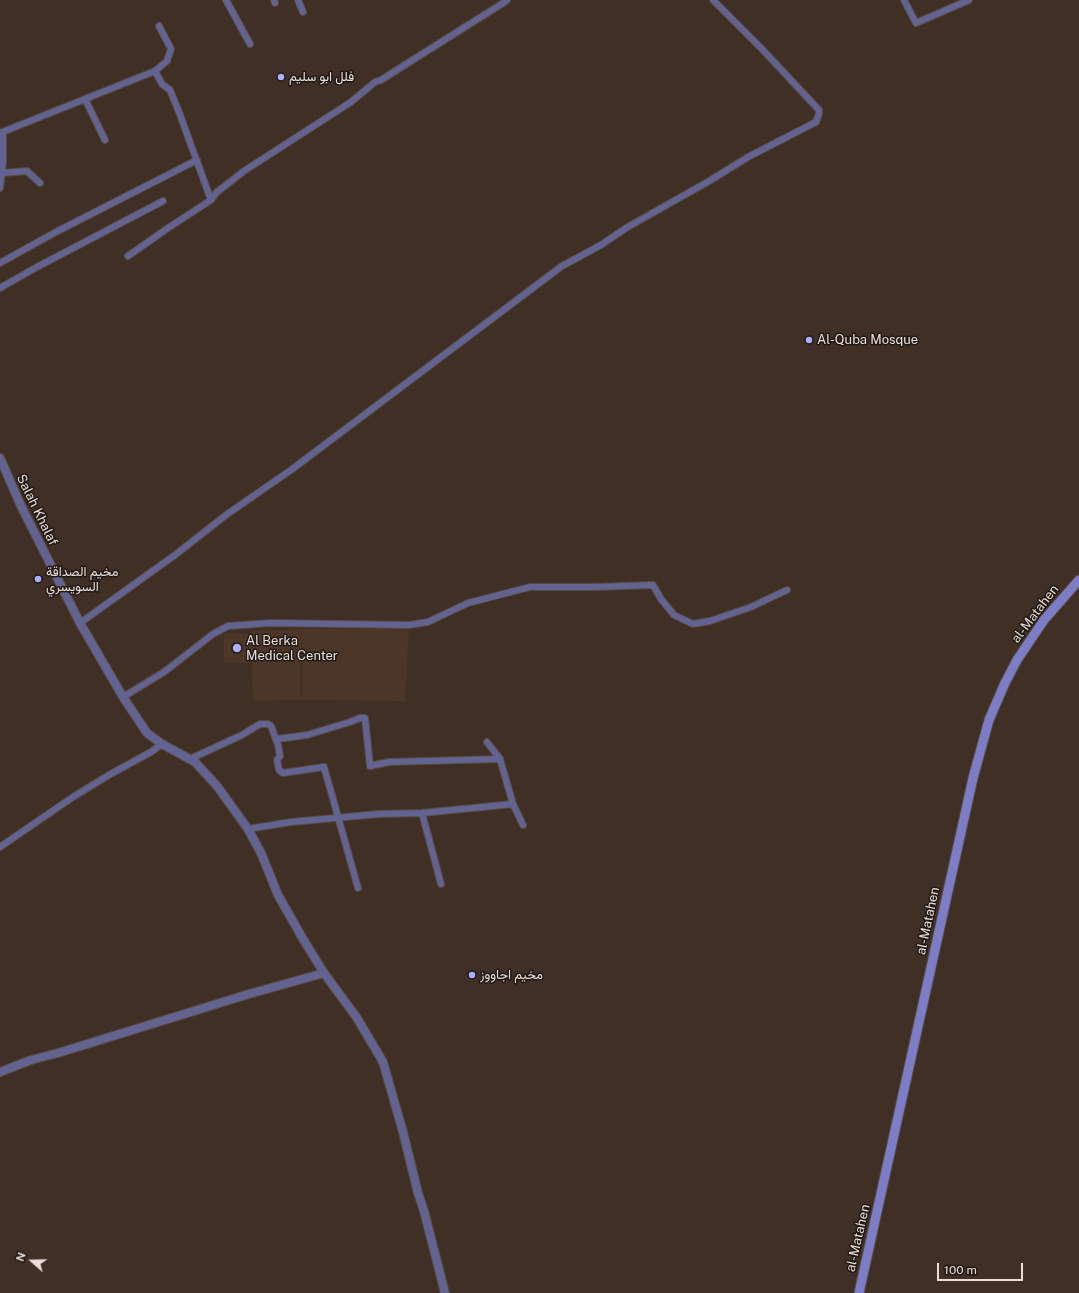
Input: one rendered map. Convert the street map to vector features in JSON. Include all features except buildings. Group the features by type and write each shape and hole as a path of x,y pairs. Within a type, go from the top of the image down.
{"main road":[{"name":"al-Matahen","path":"859,1293 973,778 989,720 1005,683 1018,660 1044,620 1079,580"}],"street":[{"path":"226,0 250,44"},
{"path":"298,0 303,12"},
{"path":"128,256 211,200 217,192 244,172 351,102 375,82 381,80 506,0"},
{"path":"80,623 175,555 226,515 297,465 562,266 601,245 626,228 677,200 748,157 816,122 819,110 762,49 713,0"},
{"path":"904,0 916,23 969,0"},
{"path":"0,188 2,173 2,132 155,71 167,62 171,49 159,26"},
{"path":"155,71 162,84 170,90 211,200"},
{"path":"86,99 105,140"},
{"path":"0,263 54,233 197,160"},
{"path":"2,173 27,171 40,183"},
{"path":"0,288 163,201"},
{"name":"Salah Khalaf","path":"0,458 21,506 80,623 123,697 147,733 162,744 195,762 217,786 248,829 261,853 278,895 324,973 358,1018 383,1062 401,1124 445,1293"},
{"path":"123,697 164,672 213,634 228,626 271,623 409,625 428,622 468,604 530,587 595,588 654,585 661,599 674,615 693,624 710,621 751,608 787,590"},
{"path":"277,739 307,735 360,718 365,718 370,766 389,762 500,759"},
{"path":"190,759 242,735 260,724 268,724 272,726 277,739 280,756 277,760 279,770 283,772 324,767 358,888"},
{"path":"487,742 500,759 513,804 523,825"},
{"path":"0,847 109,775 151,752 162,744"},
{"path":"248,829 291,822 513,804"},
{"path":"422,812 441,884"},
{"path":"0,1072 31,1060 249,994 324,973"}],"shaded area":[{"path":"409,628 405,701 302,700 302,629"},
{"path":"301,629 301,700 253,701 251,644 251,663 224,662 224,634 251,634 251,631"}],"place":[{"name":"فلل ابو سليم","path":"281,77"},
{"name":"Al-Quba Mosque","path":"809,340"},
{"name":"مخيم الصداقة السويسري","path":"38,579"},
{"name":"Al Berka Medical Center","path":"237,648"},
{"name":"مخيم اجاووز","path":"472,975"}]}
